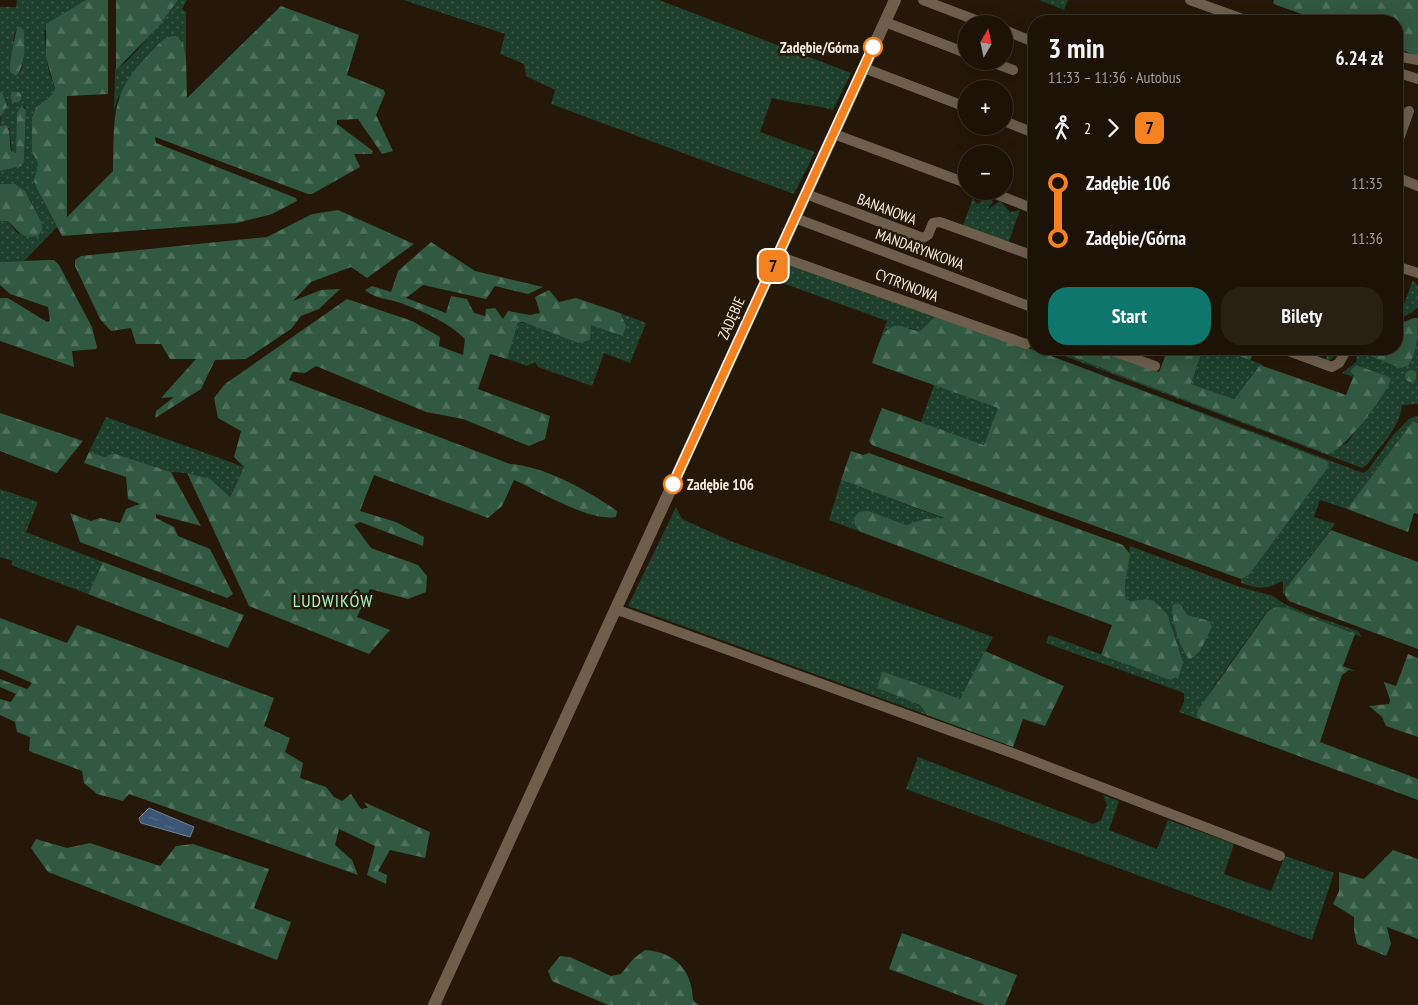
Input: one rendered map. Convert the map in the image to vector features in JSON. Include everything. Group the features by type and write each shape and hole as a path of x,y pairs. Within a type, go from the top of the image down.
{"street":[{"name":"ZADĘBIE","path":"434,1005 895,0"},
{"path":"923,0 962,15"},
{"path":"1190,0 1231,15"},
{"path":"885,22 958,50"},
{"path":"1013,34 1028,40"},
{"path":"1403,57 1418,60"},
{"path":"864,68 958,104"},
{"path":"1403,75 1418,80"},
{"path":"1403,128 1409,111"},
{"path":"1013,125 1028,131"},
{"path":"834,134 958,180"},
{"path":"1403,180 1418,186"},
{"name":"BANANOWA","path":"806,194 923,238 926,237 933,223 937,221 1028,254"},
{"path":"1012,200 1028,206"},
{"name":"MANDARYNKOWA","path":"795,218 1028,306"},
{"name":"CYTRYNOWA","path":"778,256 1026,344"},
{"path":"1403,269 1418,274"},
{"path":"1125,355 1155,366"},
{"path":"1299,355 1332,367 1339,363 1344,355"},
{"path":"615,609 1023,758 1280,856"}],"green space":[{"path":"17,0 86,0 44,31 48,68 55,89 52,95 36,107 32,117 32,152 38,163 34,181 57,227 24,261 0,262 0,221 8,221 18,234 41,221 27,194 16,186 0,184 0,171 22,166 24,160 26,110 24,106 16,153 12,153 9,128 0,126 3,94 0,92 0,7 16,7","holes":["20,26 24,58 21,71 14,47 14,35"]},
{"path":"86,0 108,0 108,94 67,96 67,217 113,171 115,120 121,94 137,67 159,44 172,36 176,36 183,43 186,57 187,98 281,6 359,35 347,75 384,90 385,94 376,115 393,151 382,154 358,119 337,120 337,124 373,151 372,154 354,154 360,167 312,194 308,194 155,137 156,143 296,198 297,201 272,214 237,223 62,236 34,181 38,163 32,152 32,117 36,107 52,95 55,89 46,57 46,24"},
{"path":"116,0 178,0 159,26 116,70"},
{"path":"178,0 187,0 182,9 186,12 186,57 183,44 118,97 114,111 115,69 121,66 138,50"},
{"path":"404,0 659,0 851,73 833,110 772,98 760,132 815,152 794,194 551,104 555,90 526,76 524,64 500,54 505,34"},
{"path":"1039,0 1068,0 1064,10"},
{"path":"1274,0 1418,0 1418,56 1403,51 1403,15 1305,15 1273,3"},
{"path":"20,26 24,31 24,54 22,66 16,76 10,72 10,68 17,28"},
{"path":"0,92 3,94 7,107 0,117"},
{"path":"14,92 18,92 21,97 20,101 14,102 11,99 11,95"},
{"path":"21,106 26,110 24,160 22,166 0,171 0,126 6,125 8,128 11,150 12,153 16,153 17,113"},
{"path":"1403,107 1407,108 1403,118"},
{"path":"0,184 15,184 25,191 41,221 42,230 38,236 24,235 8,221 0,221"},
{"path":"972,200 977,204 984,200 992,200 993,202 987,210 1000,201 1010,212 1020,210 1008,244 962,228"},
{"path":"338,210 414,244 367,278 351,267 311,282 293,301 321,290 340,289 319,309 301,316 291,329 246,359 215,360 201,389 155,418 156,411 174,397 161,398 196,359 170,359 161,344 136,344 131,328 111,331 100,319 75,266 75,260 81,256 267,237 312,214"},
{"path":"431,242 475,271 543,287 528,294 495,286 486,299 423,285 406,298 446,313 451,296 467,299 474,313 485,316 486,309 495,308 503,319 508,311 530,315 540,313 535,297 549,290 559,302 576,298 620,313 626,325 623,336 591,325 590,340 579,343 523,322 518,323 507,359 490,354 478,389 550,416 545,439 529,446 463,419 426,412 316,366 305,373 293,372 289,380 510,464 537,469 551,474 580,488 617,511 616,517 592,515 514,480 502,506 488,518 374,475 360,511 396,522 424,537 423,546 360,522 354,525 371,548 418,565 427,576 426,592 408,599 370,589 357,617 390,630 369,654 249,606 187,473 210,479 230,497 244,467 234,457 241,431 218,418 214,398 225,384 347,299 412,321 440,337 439,346 463,355 465,339 451,327 418,310 378,297 365,290 372,286 391,292 398,271"},
{"path":"54,260 59,265 92,327 97,347 96,349 72,351 74,367 0,341 0,298 8,298 47,322 50,321 48,307 10,294 0,285 0,262"},
{"path":"786,261 936,316 920,331 900,326 884,334 879,343 887,321 777,281"},
{"path":"1413,280 1418,286 1418,307 1403,316 1403,307"},
{"path":"620,313 646,323 630,363 604,353 592,386 538,367 535,362 527,366 507,359 518,323 626,325"},
{"path":"936,316 1028,348 1028,355 1048,355 1324,460 1328,462 1327,469 1249,575 1241,579 872,445 869,441 882,408 984,445 998,408 872,363 881,339 889,329 894,326 900,326 920,331"},
{"path":"1418,318 1416,343 1408,366 1400,368 1368,355 1403,355 1403,322"},
{"path":"1418,331 1418,375 1416,372 1408,381 1417,379 1418,376 1418,404 1402,405 1398,421 1389,436 1367,465 1362,468 1062,355 1068,355 1328,453 1348,442 1391,380 1354,375 1353,377 1342,373 1356,362 1357,355 1371,355 1408,366 1412,358"},
{"path":"1048,355 1363,473 1368,470 1394,434 1409,419 1418,417 1418,422 1413,421 1347,509 1320,500 1314,517 1335,524 1286,588 1285,595 1289,601 1283,593 1283,581 1263,588 1241,583 1241,579 1249,575 1327,469"},
{"path":"1068,355 1112,355 1159,372 1166,355 1201,355 1191,384 1234,399 1260,365 1346,395 1354,375 1350,371 1356,365 1389,377 1391,380 1387,388 1364,422 1344,443 1328,454"},
{"path":"1201,355 1252,355 1251,360 1263,365 1257,368 1234,399 1191,384"},
{"path":"1236,355 1252,355 1250,360"},
{"path":"1327,355 1335,355 1329,361 1325,362"},
{"path":"1411,370 1417,376 1411,382 1405,376"},
{"path":"934,385 999,408 984,445 921,422"},
{"path":"0,413 83,441 57,473 0,451"},
{"path":"106,417 244,467 229,498 187,473 171,472 113,453 105,457 89,452"},
{"path":"1413,421 1418,423 1418,514 1414,513 1408,532 1347,509"},
{"path":"851,451 863,455 869,453 1123,545 1130,554 1125,584 1126,599 1131,601 1146,599 1154,601 1167,614 1183,662 1179,676 1170,680 1101,655 1112,625 861,532 855,525 854,518 859,512 869,511 906,525 925,519 944,518 841,480"},
{"path":"89,452 105,457 113,453 171,472 201,526 156,514 156,518 174,527 178,536 210,549 233,594 227,598 80,542 70,513 91,521 100,518 120,523 126,509 140,504 128,499 126,477 84,463"},
{"path":"841,480 945,519 920,521 906,525 869,511 856,525 861,532 829,520"},
{"path":"0,489 38,502 26,532 103,562 88,594 11,565 13,561 0,557"},
{"path":"676,507 682,519 733,542 993,637 960,699 882,671 877,688 920,705 927,715 628,606"},
{"path":"1331,530 1418,562 1418,649 1289,601 1285,595 1286,588"},
{"path":"1130,546 1240,587 1273,596 1305,613 1358,631 1362,637 1287,608 1268,610 1214,686 1197,716 1201,720 1179,712 1184,702 1184,693 1046,643 1049,635 1170,680 1182,662 1173,637 1146,599 1131,601 1126,599 1125,584"},
{"path":"103,562 244,615 228,648 88,594"},
{"path":"1177,603 1181,605 1187,615 1209,621 1212,626 1197,654 1190,659 1183,649 1174,625 1172,610 1173,605"},
{"path":"1276,607 1287,608 1355,634 1343,666 1355,671 1349,670 1342,675 1320,742 1418,779 1418,800 1201,720 1197,716 1198,710 1268,611"},
{"path":"0,618 67,643 77,625 274,698 264,726 290,738 285,752 303,763 300,778 326,787 334,797 342,801 351,794 361,809 368,808 364,802 430,832 425,858 390,850 378,871 387,875 386,884 367,875 375,846 339,829 335,845 352,860 358,875 129,794 123,801 97,794 84,783 82,771 29,751 30,737 17,732 15,722 0,715 0,699 11,702 16,694 0,687 0,679 27,689 32,683 0,669"},
{"path":"985,651 1064,686 1045,726 1023,719 1013,747 927,715 920,705 877,688 882,671 960,699"},
{"path":"1408,654 1418,658 1418,737 1386,726 1382,717 1369,706 1389,704 1390,700 1384,682 1396,686"},
{"path":"918,757 1093,824 1101,820 1107,805 1103,795 1119,801 1109,830 1157,849 1168,820 1234,844 1224,874 1271,891 1285,856 1334,873 1312,940 906,789"},
{"path":"36,839 67,848 90,843 160,866 176,846 193,844 269,869 254,908 291,922 277,960 48,872 31,848"},
{"path":"1393,850 1418,859 1418,939 1387,927 1391,944 1386,956 1357,944 1354,917 1333,904 1339,891 1339,872 1364,879"},
{"path":"902,933 1017,975 1005,1005 985,1005 889,969"},
{"path":"645,950 665,954 680,964 689,980 693,1000 699,1005 608,1005 552,981 548,971 560,956 570,957 611,976 621,974 633,959"}],"water":[{"path":"149,808 194,827 190,837 141,823 139,818"}],"bus line":[{"name":"7","path":"673,484 873,47"}],"place":[{"name":"Zadębie/Górna","path":"873,47"},
{"name":"Zadębie 106","path":"673,484"}],"district":[{"name":"LUDWIKÓW","path":"333,600"}]}
